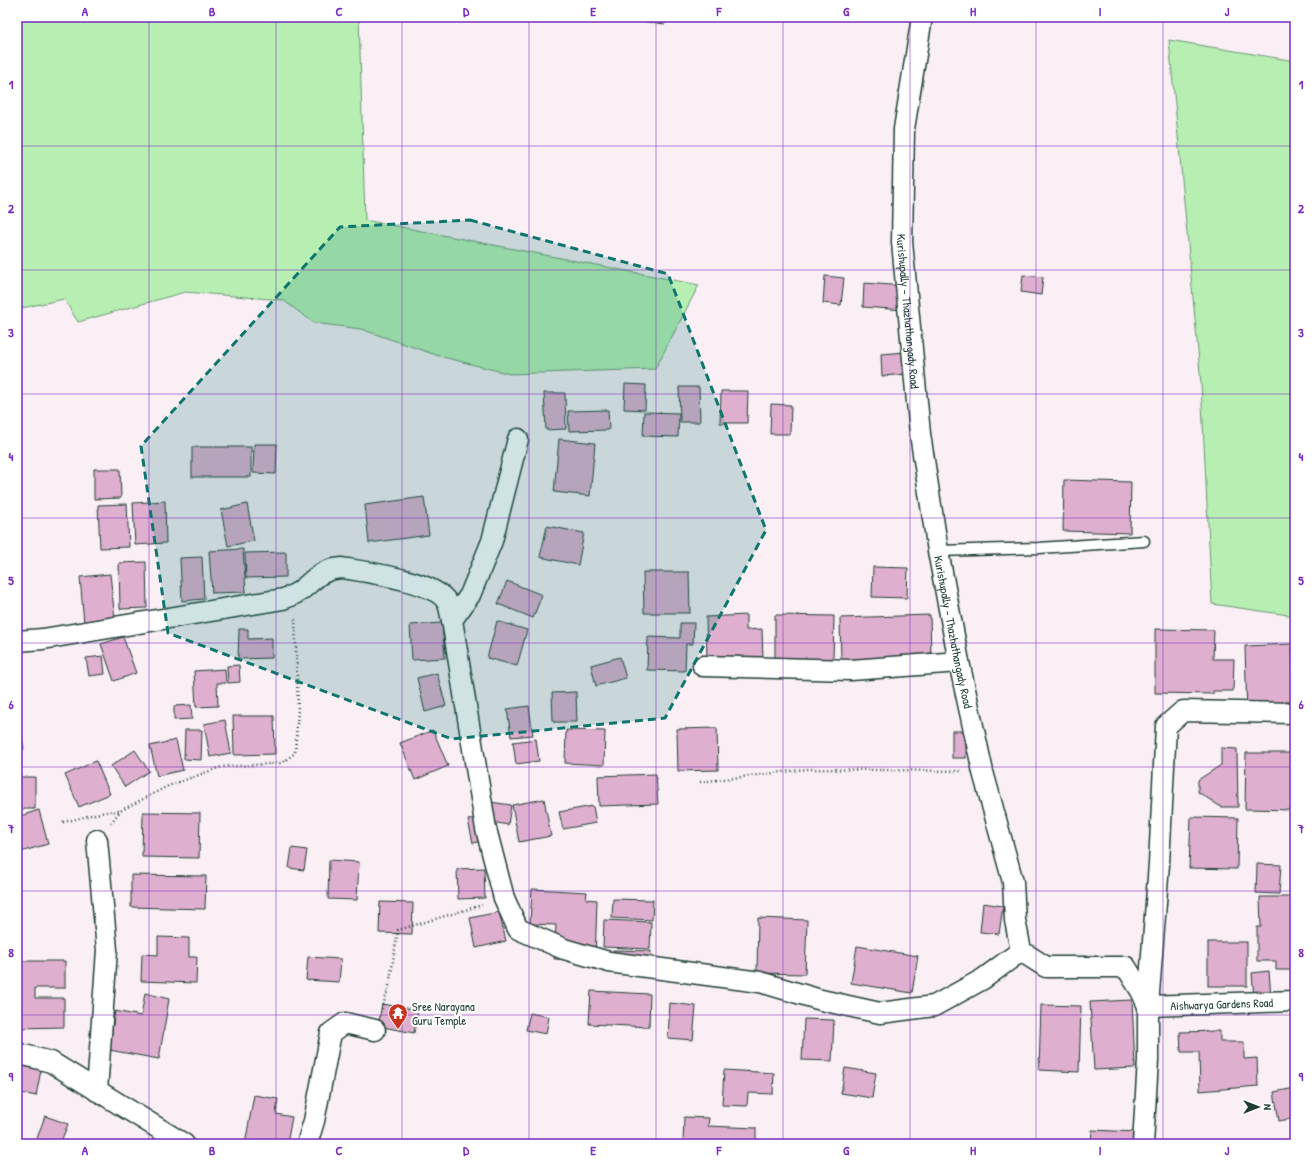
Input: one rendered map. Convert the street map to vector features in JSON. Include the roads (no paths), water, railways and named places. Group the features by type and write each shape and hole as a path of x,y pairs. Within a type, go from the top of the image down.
{"street":[{"name":"Kurishupally - Thazhathangady Road","path":"922,17 904,129 902,242 920,434 938,550 959,662 983,772 1013,882 1015,920 1021,951"},
{"path":"452,620 470,595 492,541 518,439"},
{"path":"17,641 51,638 294,596 318,574 330,568 342,568 416,583 437,592 447,602 452,620 486,829 504,898 518,929 564,949 609,962 760,982 821,1000 880,1013 934,1006 983,978 1021,951 1046,967 1126,967 1141,991 1148,1006"},
{"path":"703,666 852,670 959,662"},
{"path":"1143,1144 1148,1060 1148,1006 1159,864 1166,726 1182,711 1295,713"},
{"path":"97,840 107,950 97,1091"},
{"name":"Aishwarya Gardens Road","path":"1148,1006 1295,1001"},
{"path":"307,1144 314,1121 331,1033 345,1024 375,1030"},
{"path":"17,1053 51,1062 184,1144"}],"lane":[{"path":"938,550 1039,548 1144,541"}],"place":[{"name":"Sree Narayana Guru Temple","path":"398,1030"}]}
